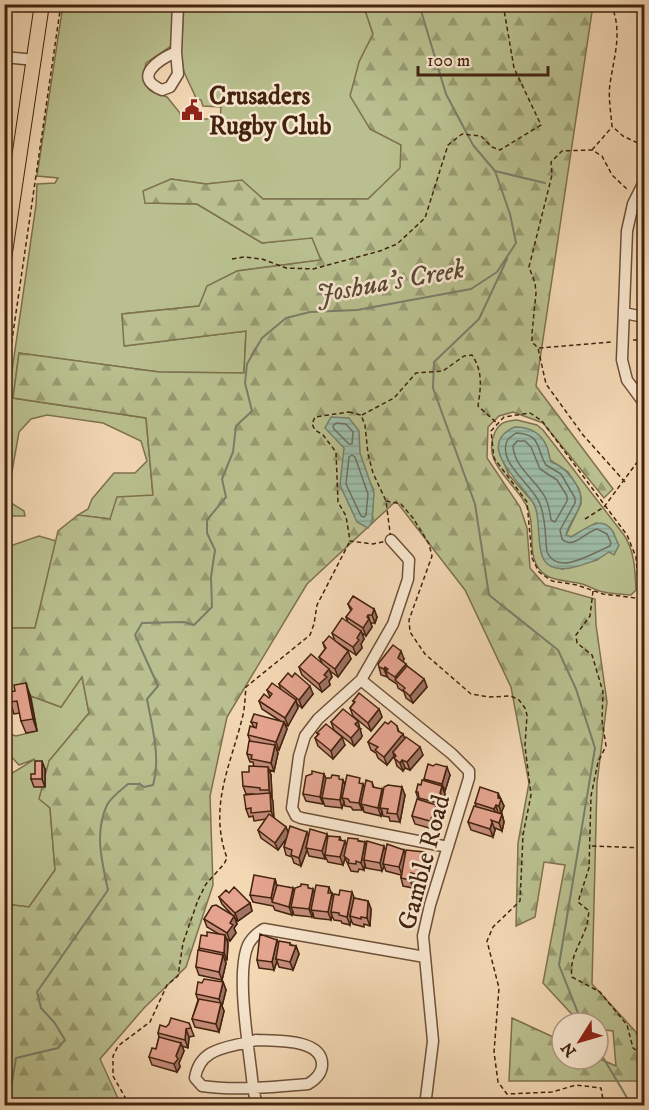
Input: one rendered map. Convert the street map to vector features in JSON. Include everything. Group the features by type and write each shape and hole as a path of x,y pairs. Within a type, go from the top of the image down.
{"main road":[{"path":"4,259 42,4"}],"street":[{"path":"176,52 178,4"},
{"path":"4,57 35,60"},
{"path":"645,182 633,204 627,231 623,367 627,380 645,403"},
{"path":"624,313 645,317"},
{"path":"391,540 409,560 408,579 393,624 362,680 318,719 305,736 298,756 292,808 296,816 301,818 448,846"},
{"name":"Gamble Road","path":"362,680 452,754 468,771 469,778 423,936 433,1041 425,1106"},
{"path":"257,1106 242,980 248,945 255,934 264,929 425,957"},
{"path":"256,1040 313,1047 319,1054 322,1063 321,1071 316,1079 308,1084 227,1090 202,1086 195,1078 197,1066 210,1052 248,1042 256,1040"}],"path":[{"path":"4,395 61,4"},
{"path":"232,259 244,257 262,259 286,268 313,269 380,251 397,244 425,218 448,145 462,134 481,136 492,147 500,150 541,125 514,68 503,4"},
{"path":"592,150 612,126 610,85 615,63 617,34 616,14 611,4"},
{"path":"612,126 623,136 645,146"},
{"path":"625,482 584,435 546,384 538,348 532,342 537,293 529,267 552,175 551,162 562,151 592,150 602,156 612,175 628,190"},
{"path":"632,340 645,340"},
{"path":"538,348 612,342"},
{"path":"130,1106 113,1076 113,1056 118,1046 150,1022 167,985 178,976 183,943 198,900 206,884 227,858 222,845 223,783 243,714 246,687 310,635 317,605 350,541 346,516 338,502 336,452 323,435 315,430 312,424 315,417 349,412 361,415 394,398 416,373 443,370 464,356 472,355 479,365 481,381 478,406 498,424"},
{"path":"639,598 636,557 627,535 542,421 530,413 504,417 492,431 494,458 527,502 532,558 539,572 552,581 577,585 603,594 645,599"},
{"path":"350,541 373,544 391,540 386,501 373,473 368,454 365,425 361,415"},
{"path":"585,519 604,507 645,453"},
{"path":"386,501 401,504 413,518 429,544 432,556 409,620 410,632"},
{"path":"593,591 590,616 576,635 577,643 592,655 603,692 602,720 606,746 598,762 591,796 589,868 578,902 589,911 586,928 576,949 571,971 572,977 600,992 627,1025 633,1048 645,1056"},
{"path":"403,628 410,632 425,654 471,694 489,697 511,696 519,700 527,715 525,746 531,795 523,836 520,901 493,927 487,941 499,988 494,1052 498,1082 507,1094 552,1092 576,1084 602,1088 604,1106"},
{"path":"591,846 644,848"}],"green space":[{"path":"354,4 366,13 373,34 359,62 370,129 401,144 401,168 368,199 263,199 240,181 206,184 171,179 146,203 197,204 262,243 312,237 321,260 237,271 200,306 122,314 125,346 246,331 244,373 159,372 19,353 13,398 146,418 153,496 110,519 78,515 88,509 92,499 114,473 135,473 147,461 141,441 103,423 47,415 31,419 19,432 8,494 11,503 24,511 25,516 5,516 5,419 36,205 37,184 55,183 58,178 37,176 63,5 148,5 148,10 174,11 171,46 146,63 143,78 151,91 167,97 180,113 181,119 220,119 221,107 203,106 201,100 196,98 184,72 181,54 184,5"},
{"path":"354,5 593,5 536,386 613,489 604,498 543,423 513,412 499,416 488,427 487,458 520,507 527,528 530,568 545,585 595,599 596,625 607,702 597,783 592,984 636,1032 644,1061 644,1081 509,1081 512,1018 550,1035 550,1071 610,1071 610,1063 616,1066 613,1031 610,1031 610,1011 569,1011 543,983 565,865 544,862 535,917 516,926 518,843 529,783 511,687 465,590 396,501 307,584 227,717 210,796 213,885 186,967 144,1008 100,1059 121,1105 5,1106 5,904 29,907 55,870 50,808 39,799 49,761 89,713 82,677 61,707 31,696 5,696 5,628 35,628 58,531 78,515 110,519 117,497 153,495 146,418 13,398 19,353 159,372 244,373 246,331 124,346 122,314 199,306 207,286 237,271 321,260 312,238 262,243 197,204 145,203 143,191 171,179 206,184 242,180 263,199 368,199 400,168 401,145 370,129 350,96 359,62 373,34 366,13"},
{"path":"517,420 537,425 543,430 624,535 635,568 636,590 631,595 610,593 582,584 554,579 544,574 536,564 532,550 531,519 525,502 503,474 492,455 492,444 499,426","holes":["547,448 549,459 568,472 579,489 581,497 581,504 566,535 571,537 596,523 610,529 614,536 617,544 597,560 562,569 533,502 509,475 499,451"]},
{"path":"39,536 56,541 35,628 5,628 4,548"},
{"path":"82,676 89,713 49,761 55,870 29,907 5,904 4,775 6,777 35,759 19,765 5,750 5,732 16,736 37,731 31,696 61,707"}],"water":[{"path":"331,417 349,418 359,431 360,453 374,493 372,522 368,528 357,522 340,485 344,448 325,428"},
{"path":"515,427 530,429 538,434 547,447 551,462 568,473 577,485 580,492 580,505 566,535 571,537 598,523 609,526 619,545 614,555 609,552 591,562 570,568 548,565 540,549 535,506 500,455 498,444 503,435"}],"building":[{"path":"353,596 374,609 372,615 368,615 369,619 363,628 346,617 352,609 348,604"},
{"path":"342,618 361,631 357,638 359,640 353,647 332,633"},
{"path":"329,636 348,651 335,669 319,657 326,648 323,643"},
{"path":"393,645 401,651 398,658 406,664 395,677 386,671 388,669 379,667 378,664"},
{"path":"311,654 329,669 324,675 327,677 319,684 299,667"},
{"path":"407,666 424,679 410,696 403,690 405,688 395,680"},
{"path":"288,673 292,677 295,673 310,686 299,700 279,684"},
{"path":"26,683 33,719 21,721 17,701 10,702 8,692 15,691 14,685"},
{"path":"272,683 296,700 285,718 259,701 264,694 269,698 272,694 267,690"},
{"path":"359,693 379,709 368,723 350,708"},
{"path":"343,709 358,721 355,724 359,728 351,738 331,722"},
{"path":"254,714 284,722 276,742 248,735 250,726 256,728 257,723 251,722"},
{"path":"391,721 403,734 384,757 375,750 378,747 368,742 385,722 388,724"},
{"path":"326,724 342,737 331,751 315,738"},
{"path":"406,737 420,747 407,762 402,760 400,763 394,758 396,756 393,752"},
{"path":"249,741 275,745 271,763 251,759 252,755 247,754"},
{"path":"35,761 42,761 42,779 31,779 31,774 35,774"},
{"path":"428,764 447,767 442,784 424,779"},
{"path":"249,766 268,767 269,790 243,786 242,772 249,772"},
{"path":"312,771 324,774 320,797 303,794 306,776 312,774"},
{"path":"332,775 339,776 339,779 343,780 340,800 322,798 326,778 331,778"},
{"path":"347,775 360,778 359,783 363,784 359,803 342,798"},
{"path":"366,780 372,782 373,787 382,789 378,808 361,804"},
{"path":"422,780 442,786 438,803 419,798 416,792"},
{"path":"388,785 402,787 397,814 387,813 388,809 380,808 384,787"},
{"path":"480,787 498,793 498,798 501,799 499,806 496,805 494,809 475,803"},
{"path":"270,793 271,811 251,813 251,808 246,809 244,795"},
{"path":"417,799 436,805 434,816 430,821 412,816"},
{"path":"474,806 502,814 499,823 491,820 490,829 468,822"},
{"path":"269,814 286,827 275,843 258,830"},
{"path":"290,826 307,832 299,858 291,855 292,850 284,847"},
{"path":"310,829 327,834 322,851 306,848"},
{"path":"328,836 340,837 339,840 345,841 340,857 325,855"},
{"path":"348,838 365,842 361,863 356,861 356,864 348,863 349,860 344,856"},
{"path":"367,841 384,846 380,863 364,860"},
{"path":"387,844 404,850 399,867 383,864"},
{"path":"406,850 424,852 419,875 411,873 410,880 401,878"},
{"path":"254,875 275,879 271,898 250,895"},
{"path":"301,884 313,889 309,909 291,907 295,888"},
{"path":"277,885 293,888 289,907 272,902"},
{"path":"316,885 329,887 328,893 332,893 328,912 311,910"},
{"path":"234,887 250,903 235,913 219,897 226,890 229,893"},
{"path":"340,890 352,892 347,917 331,912 334,894 339,895"},
{"path":"354,898 368,901 367,918 350,916"},
{"path":"216,905 234,916 230,923 233,925 227,933 204,919 212,906"},
{"path":"207,932 225,935 224,953 199,948 201,935 207,936"},
{"path":"260,934 277,940 272,962 257,960"},
{"path":"279,941 296,946 290,962 276,959"},
{"path":"198,950 223,955 219,972 196,967"},
{"path":"204,979 223,982 219,999 196,994 198,982 202,983"},
{"path":"199,999 221,1003 216,1024 192,1019"},
{"path":"171,1018 189,1023 191,1028 186,1029 185,1040 158,1033 160,1025 166,1027"},
{"path":"159,1037 181,1043 176,1056 178,1059 174,1064 149,1057 152,1048 156,1049"}],"waterway":[{"name":"Joshua's Creek","path":"8,1106 16,1058 58,1048 65,1040 54,1022 41,1008 37,992 108,890 100,837 107,805 128,784 140,784 144,787 153,785 156,753 147,699 158,686 135,635 142,623 184,622 194,625 212,607 211,577 215,550 207,533 207,520 226,497 222,479 233,452 236,426 252,411 245,383 247,364 262,338 286,318 310,312 357,310 471,289 497,272 516,243 510,214 495,171 473,145 446,94 419,4"},
{"path":"495,171 545,183"},
{"path":"507,259 479,319 434,362 433,388 475,504 489,595 558,650 576,689 595,748 559,965 577,1011"},
{"path":"610,1069 632,1106"}],"place":[{"name":"Crusaders Rugby Club","path":"192,110"}]}
